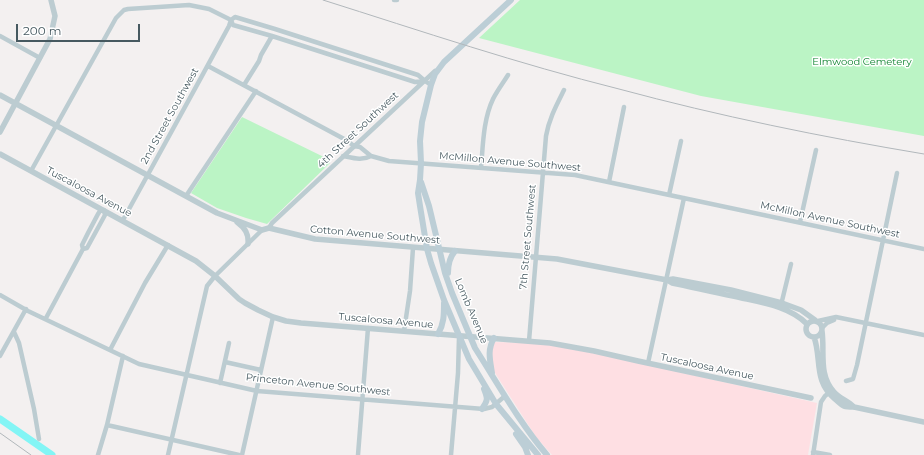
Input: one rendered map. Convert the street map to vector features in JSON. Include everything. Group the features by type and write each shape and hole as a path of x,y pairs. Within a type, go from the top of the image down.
{"main road":[{"name":"Lomb Avenue","path":"512,0 444,62 428,83 420,141 421,163 418,193 427,249 431,263 444,300 469,359 496,404 538,455"},
{"name":"Lomb Avenue","path":"420,180 429,206 448,281 475,348 515,413 548,455"},
{"path":"448,281 448,266 451,256 455,251"},
{"path":"438,334 444,321 444,300"},
{"path":"493,376 489,351 494,338"},
{"path":"480,377 487,400 482,409"},
{"path":"507,417 525,447 528,455"}],"street":[{"path":"0,132 50,39 55,16 51,0"},
{"path":"32,171 116,18 124,10 128,9 189,5 209,9 231,20 233,25 295,43 415,82 428,83"},
{"path":"231,20 235,17 297,36 418,75 428,83"},
{"name":"2nd Street Southwest","path":"123,220 208,66 231,20"},
{"path":"0,36 40,58"},
{"path":"244,85 272,36"},
{"path":"295,43 297,36"},
{"path":"359,64 361,57"},
{"name":"McMillon Avenue Southwest","path":"208,66 346,140 371,156 389,160 421,163 575,175 924,249"},
{"path":"481,168 483,144 489,110 492,100 508,75"},
{"name":"4th Street Southwest","path":"269,228 272,223 343,156 428,83"},
{"name":"7th Street Southwest","path":"529,341 545,142 548,124 564,90"},
{"path":"186,196 256,91"},
{"path":"0,96 217,213 262,230"},
{"path":"609,182 624,107"},
{"path":"669,195 681,141"},
{"path":"800,222 816,150"},
{"name":"Tuscaloosa Avenue","path":"0,154 196,260 216,276 241,300 273,317 301,323 550,343 594,351 811,398"},
{"path":"343,156 358,159 368,158 371,156"},
{"path":"846,381 853,379 897,173"},
{"path":"648,363 684,198"},
{"path":"46,318 83,249 87,248 105,215 104,210"},
{"path":"232,218 242,226 248,234 248,244"},
{"path":"168,455 207,286 262,230 269,228"},
{"name":"Cotton Avenue Southwest","path":"269,228 315,240 556,259 667,280 673,279 731,290 801,310 817,321"},
{"path":"110,350 145,283 168,245"},
{"path":"404,331 410,291 413,248"},
{"path":"781,305 791,264"},
{"name":"Princeton Avenue Southwest","path":"0,295 139,364 257,391 482,409 492,407 505,396"},
{"name":"Cotton Avenue Southwest","path":"781,305 807,324"},
{"path":"0,356 26,309"},
{"path":"242,455 273,317"},
{"path":"924,335 836,317 810,321 806,328 807,333 814,337 816,342 819,373 826,390 831,392 845,407 854,407 924,422"},
{"path":"814,337 819,335 822,329 829,322 839,318"},
{"path":"817,321 822,325 823,366 831,392"},
{"path":"358,455 368,328"},
{"path":"14,332 19,342 39,439"},
{"path":"451,455 459,336"},
{"path":"220,382 229,343"},
{"path":"98,455 107,425 123,356"},
{"path":"225,362 261,370"},
{"path":"830,455 813,454 821,402 825,396 831,392"},
{"path":"107,425 239,455"}],"shaded area":[{"path":"490,342 550,343 817,403 808,455 552,455 536,437 488,362"}],"green space":[{"name":"Elmwood Cemetery","path":"520,0 924,0 924,136 701,96 479,38"},
{"path":"242,117 328,159 330,163 267,224 217,208 191,193"}],"waterway":[{"path":"0,419 52,455"}],"railway":[{"path":"323,0 507,58 657,99 771,125 924,154"},
{"path":"0,433 31,455"}]}
